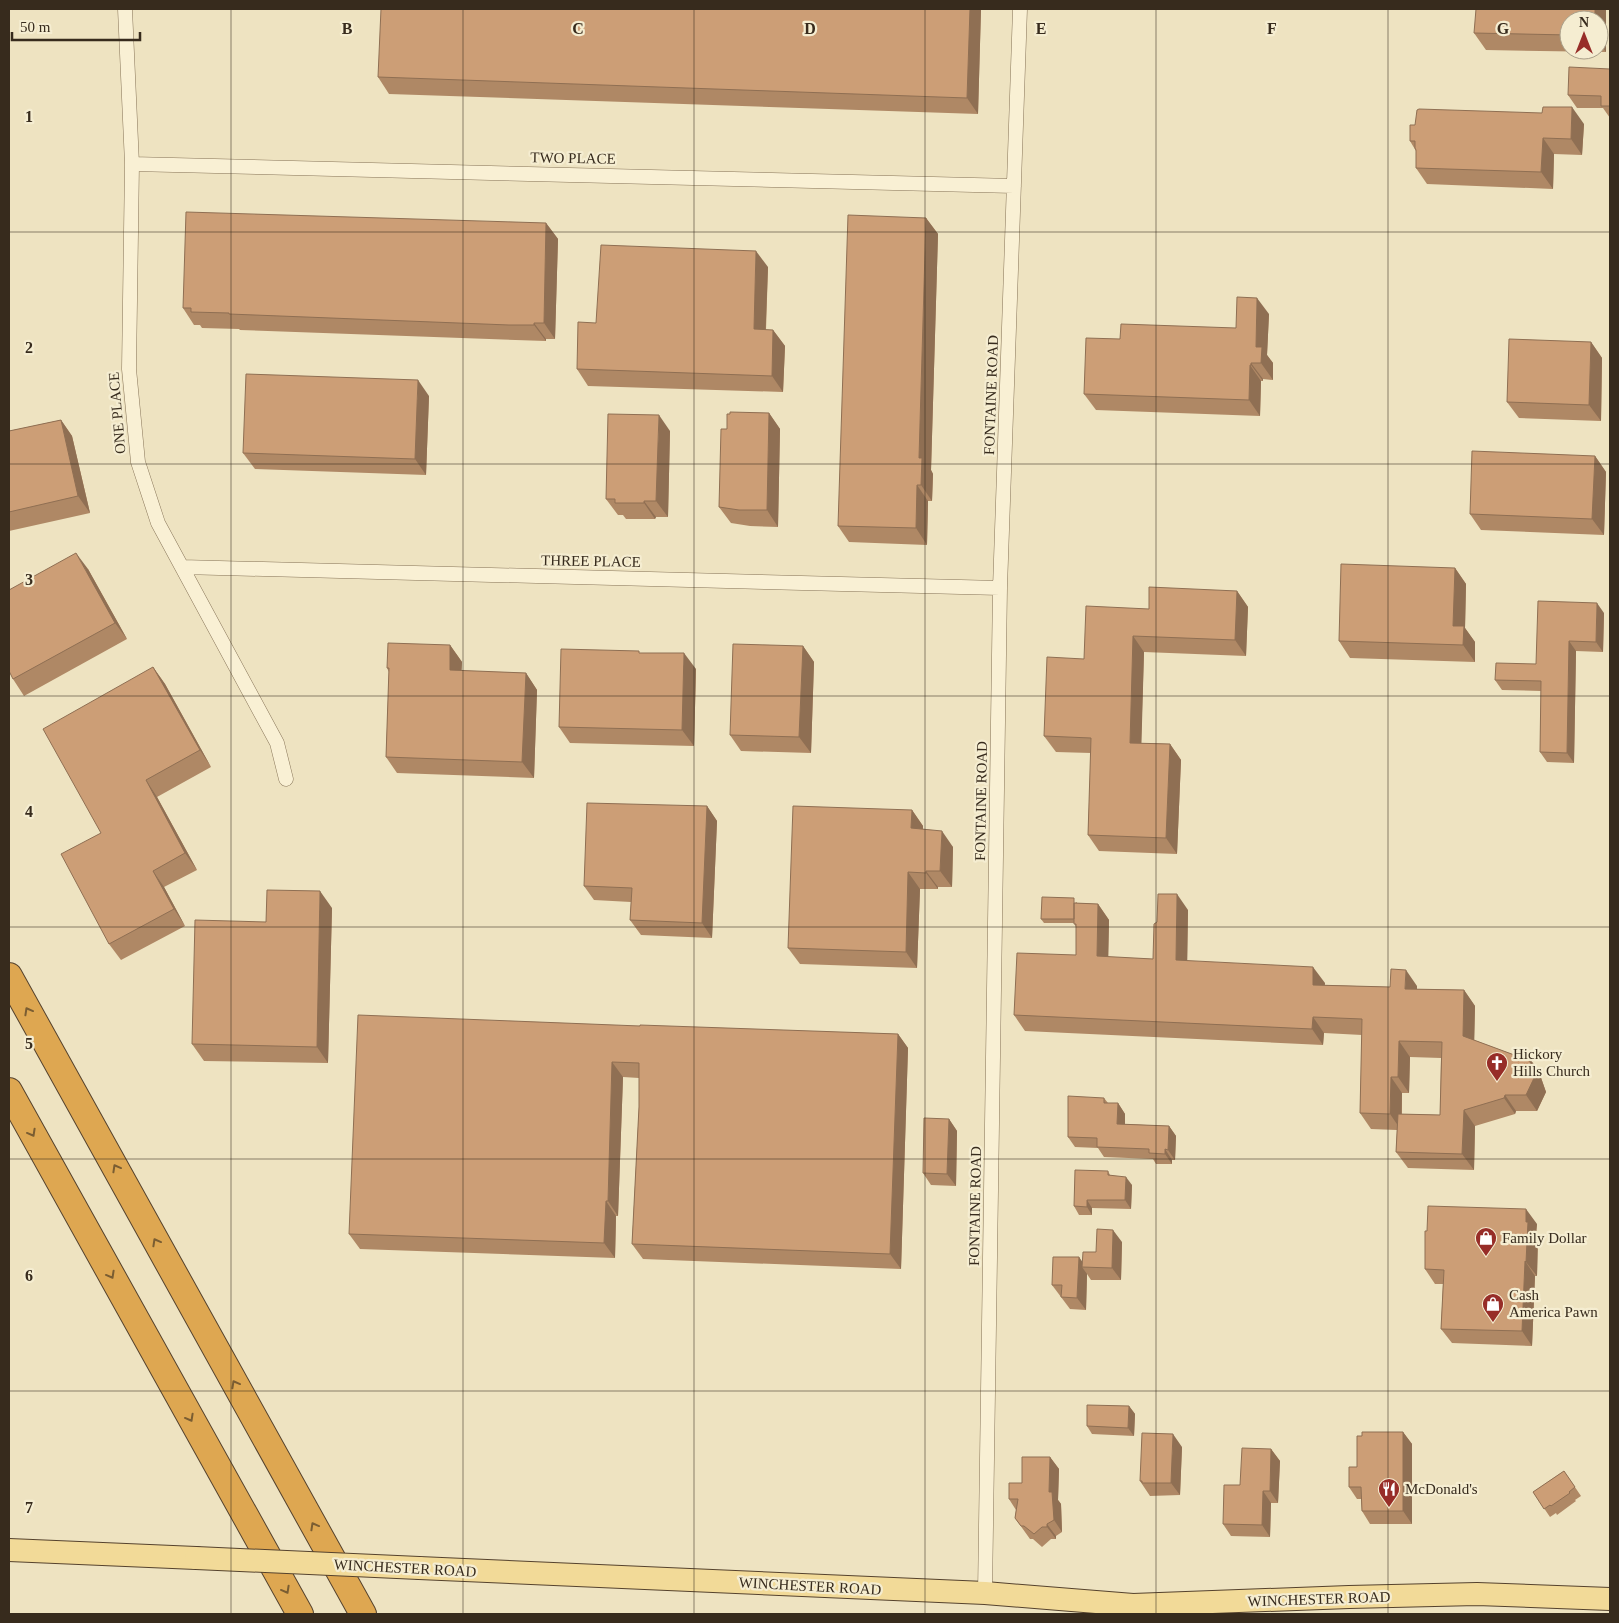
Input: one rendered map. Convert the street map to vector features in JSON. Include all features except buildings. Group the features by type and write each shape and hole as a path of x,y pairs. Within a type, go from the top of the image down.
{"highway":[{"path":"9,976 363,1614"},
{"path":"9,1091 300,1614"}],"main road":[{"name":"WINCHESTER ROAD","path":"9,1550 985,1593 1133,1605 1477,1594 1610,1599"}],"street":[{"name":"ONE PLACE","path":"125,9 132,164 129,369 138,462 158,523 277,743 286,779"},
{"name":"FONTAINE ROAD","path":"985,1593 1000,588 1020,9"},
{"name":"TWO PLACE","path":"132,164 1014,186"},
{"name":"THREE PLACE","path":"182,567 1000,588"}],"place":[{"name":"Hickory Hills Church","path":"1497,1082"},
{"name":"Family Dollar","path":"1486,1257"},
{"name":"Cash America Pawn","path":"1493,1323"},
{"name":"McDonald's","path":"1389,1508"}]}
